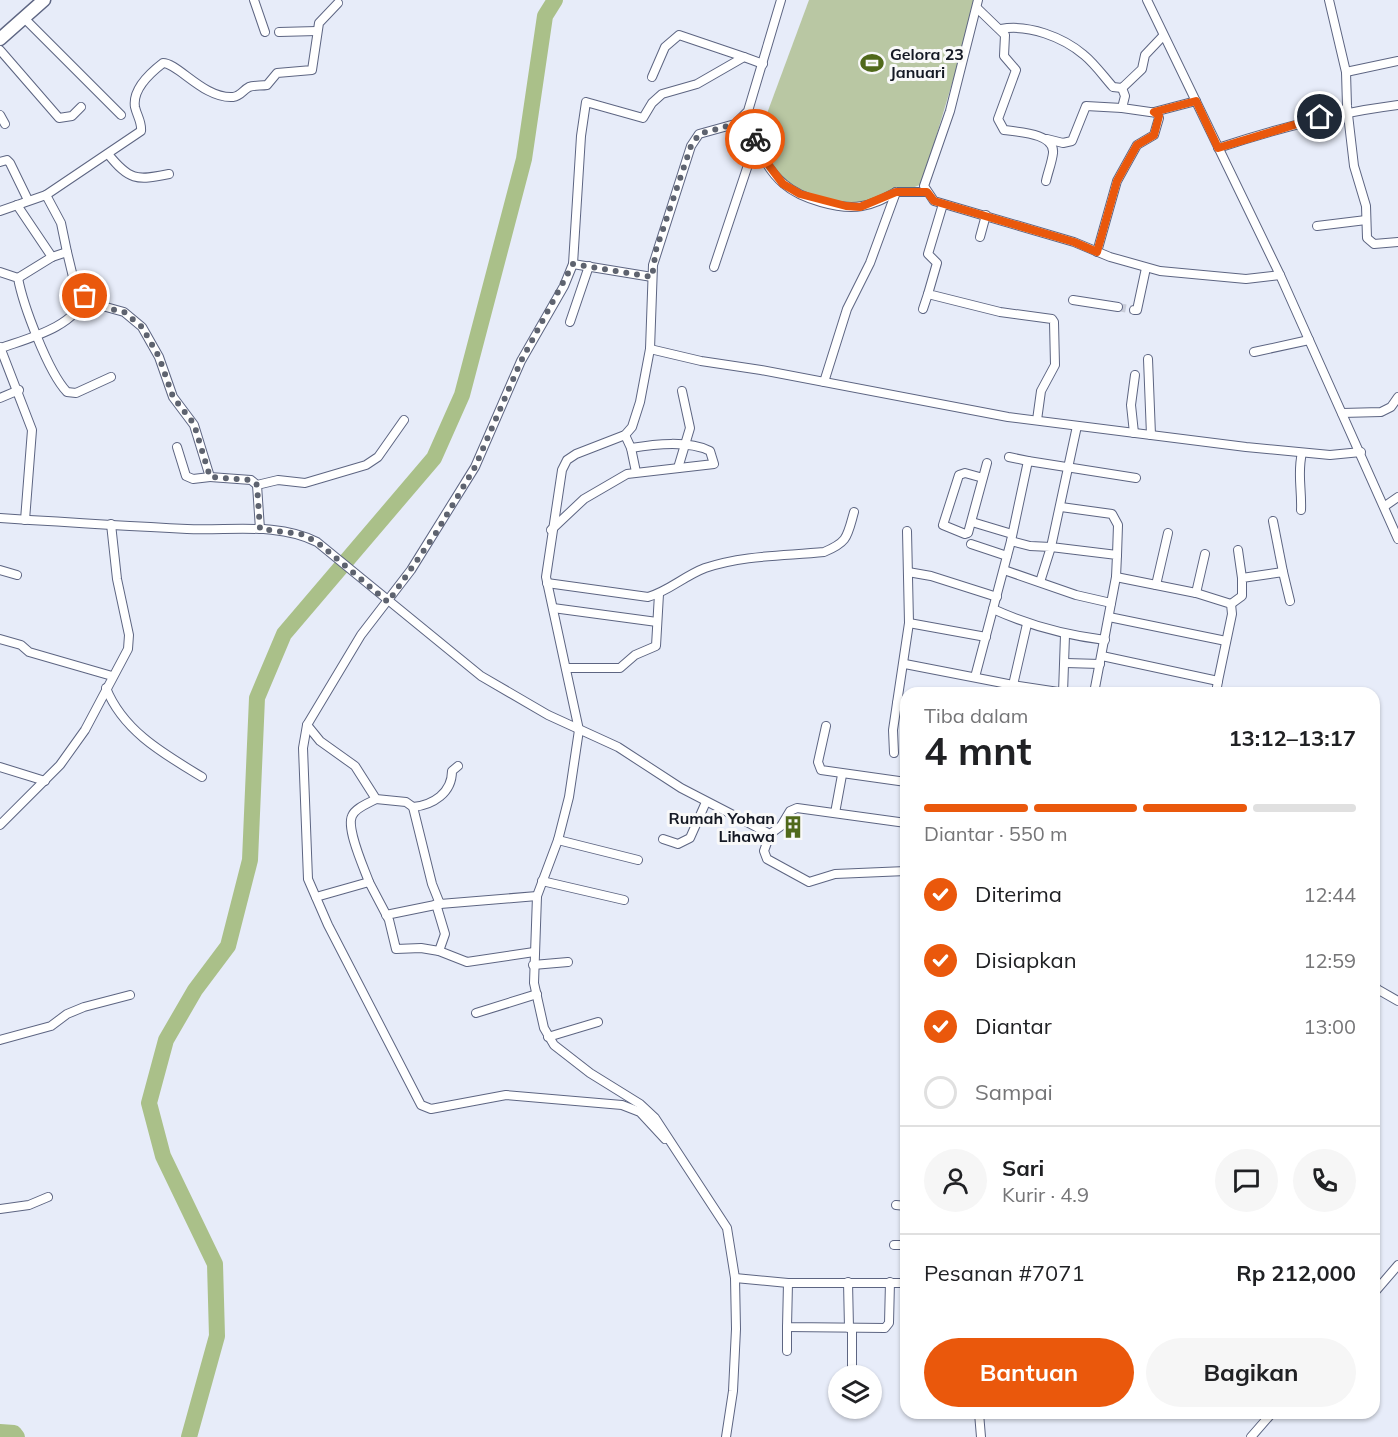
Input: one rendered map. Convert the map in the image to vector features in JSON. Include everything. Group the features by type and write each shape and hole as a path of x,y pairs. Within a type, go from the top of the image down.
{"main road":[{"path":"0,39 44,0"}],"street":[{"path":"254,0 265,32"},
{"path":"726,1437 733,1391 735,1278 727,1228 655,1118 640,1104 564,1056 548,1037 537,994 533,965 537,896 558,840 576,765 579,730 547,583 551,530 559,481 567,460 625,435 632,427 640,402 650,349 652,277 656,250 691,146 699,134 705,130 735,124 744,118 763,64 781,0"},
{"path":"1146,0 1281,275 1398,539"},
{"path":"1329,0 1346,72 1347,111 1354,166 1363,192 1367,238 1371,242 1398,242"},
{"path":"0,211 46,195 142,130 135,107 137,93 141,85 164,63 171,65 201,87 235,97 250,87 267,85 274,75 283,72 304,73 312,70 317,31 325,16 339,1"},
{"path":"978,4 1000,29 1006,42 1004,56 1016,70 998,119 999,126 1004,130 1070,142 1086,106 1154,112 1196,101"},
{"path":"978,4 950,111 924,186 934,201 1074,242 1146,268 1246,279 1281,275"},
{"path":"24,18 121,116"},
{"path":"1000,29 1014,26 1068,43 1085,56 1113,87 1122,88 1142,69 1145,55 1163,36"},
{"path":"279,32 317,31"},
{"path":"652,77 666,47 679,35 763,64"},
{"path":"0,50 59,118 72,116 81,106"},
{"path":"674,1145 640,1112 622,1105 506,1095 424,1108 417,1100 316,897 306,864 303,748 307,725 361,635 388,602 436,533 475,467 521,361 573,264 580,136 586,102 643,118 662,94 697,84 744,57"},
{"path":"1346,72 1398,61"},
{"path":"1122,88 1125,96 1122,108"},
{"path":"1218,148 1307,120 1347,111 1398,105"},
{"path":"1097,252 1117,181 1137,145 1154,135 1159,116 1154,112"},
{"path":"0,115 5,124"},
{"path":"744,118 764,159 783,184 800,194 839,205 860,207 896,192 927,192"},
{"path":"1044,139 1052,145 1053,151 1046,181"},
{"path":"714,267 756,141"},
{"path":"108,154 127,175 147,179 169,174"},
{"path":"0,162 10,163 28,200"},
{"path":"824,382 847,309 870,263 896,192"},
{"path":"46,195 61,223 74,281 85,296 106,308 124,312 142,327 159,357 173,397 194,424 210,477"},
{"path":"923,309 937,263 928,254 943,204"},
{"path":"16,205 52,257"},
{"path":"980,237 986,215"},
{"path":"1317,226 1366,220"},
{"path":"18,278 52,257 67,252"},
{"path":"573,264 652,277"},
{"path":"570,322 589,266"},
{"path":"1134,310 1137,310 1146,268"},
{"path":"0,272 18,278"},
{"path":"18,278 24,306 62,387 70,394 111,377"},
{"path":"928,294 1000,312 1052,319 1054,365 1041,391 1037,420"},
{"path":"26,520 32,430 19,390 0,347 38,334 73,315 81,307 85,296"},
{"path":"1073,300 1118,307"},
{"path":"1254,352 1309,340"},
{"path":"650,349 701,361 944,406 1077,426 1302,453 1345,455 1360,452"},
{"path":"1148,359 1151,435"},
{"path":"1134,433 1131,405 1135,375"},
{"path":"0,398 19,390"},
{"path":"678,468 690,428 681,391"},
{"path":"1342,413 1381,412 1391,406 1398,397"},
{"path":"257,485 278,480 305,483 366,465 378,457 404,420"},
{"path":"1040,582 1061,507 1077,426"},
{"path":"625,435 631,448 636,472"},
{"path":"551,530 584,499 627,474 714,464 710,451 700,446 651,445 631,448"},
{"path":"177,447 186,476 193,479 210,477 251,480 257,485 260,529"},
{"path":"1301,510 1302,483 1298,472 1302,453"},
{"path":"1009,457 1136,478"},
{"path":"975,677 1012,538 1028,461"},
{"path":"983,478 964,473 959,475 942,523 946,527 965,534 972,522 987,463"},
{"path":"1385,506 1398,497"},
{"path":"1061,507 1112,514 1118,525 1116,577 1095,687"},
{"path":"547,583 648,597 659,594 676,581 731,561 824,552 837,547 847,537 854,512"},
{"path":"0,518 220,530 260,529 301,534 317,542 481,676 579,730 618,747 706,802 770,834"},
{"path":"1273,521 1290,601"},
{"path":"972,522 1012,538 1051,547 1117,555"},
{"path":"0,825 45,781 86,730 128,649 129,635 117,579 111,524"},
{"path":"900,687 909,623 907,531"},
{"path":"1156,585 1168,532"},
{"path":"971,544 1007,556"},
{"path":"1231,604 1242,596 1238,550"},
{"path":"1196,593 1205,554"},
{"path":"0,570 5,574 16,575"},
{"path":"1004,570 1076,596 1111,603"},
{"path":"908,572 931,576 997,597"},
{"path":"1242,578 1283,572"},
{"path":"1116,577 1196,593 1231,604"},
{"path":"566,668 620,668 635,656 656,646 659,594"},
{"path":"1217,687 1232,614 1231,604"},
{"path":"553,608 657,622"},
{"path":"993,609 1027,624 1065,635 1105,640"},
{"path":"1109,617 1226,641"},
{"path":"909,623 986,637"},
{"path":"1012,687 1027,624"},
{"path":"1064,687 1065,635"},
{"path":"0,639 21,645 29,652 112,676"},
{"path":"1102,656 1218,681"},
{"path":"1066,663 1100,664"},
{"path":"905,664 975,677 1006,687"},
{"path":"106,688 111,702 134,731 202,777"},
{"path":"894,753 893,730 900,688"},
{"path":"307,725 320,741 355,766 376,799"},
{"path":"826,726 819,768 824,772 900,781"},
{"path":"0,766 45,781"},
{"path":"413,807 429,803 446,792 452,771 458,766"},
{"path":"835,813 842,775"},
{"path":"439,951 445,934 413,807 406,802 376,799 358,810 351,820 357,851 369,882 392,928 396,949 420,948 439,951 467,962 534,952"},
{"path":"663,839 678,844 690,838 706,802"},
{"path":"900,822 793,809 781,826 770,834 764,851 767,859 809,882 835,874 900,871"},
{"path":"558,840 639,860"},
{"path":"542,881 624,900"},
{"path":"316,897 369,882"},
{"path":"386,915 438,904 537,896"},
{"path":"533,965 568,962"},
{"path":"1380,988 1398,1001"},
{"path":"476,1013 537,994"},
{"path":"0,1040 51,1026 67,1014 84,1006 130,995"},
{"path":"548,1037 597,1022"},
{"path":"0,1209 29,1205 48,1197"},
{"path":"896,1205 900,1205"},
{"path":"894,1245 900,1245"},
{"path":"1380,1286 1398,1265"},
{"path":"735,1278 788,1283 900,1283"},
{"path":"848,1282 852,1365"},
{"path":"788,1327 888,1326 890,1282"},
{"path":"787,1351 788,1283"},
{"path":"980,1419 981,1437"},
{"path":"1251,1437 1267,1419"}],"green space":[{"name":"Gelora 23 Januari","path":"809,0 977,0 922,184 869,206 840,205 801,192 779,174 766,153 762,127"}],"waterway":[{"path":"189,1437 217,1336 215,1264 163,1156 149,1103 166,1040 195,990 228,946 250,860 257,698 284,634 434,458 462,395 524,159 545,16 555,0"},
{"path":"0,1432 14,1433 17,1437"}],"tunnel":[{"path":"1118,307 1134,310"}],"way so far":[{"path":"85,296 106,308 124,312 142,327 159,357 173,397 194,424 210,477 251,480 257,485 260,529 301,534 317,542 388,602 436,533 475,467 521,361 564,286 573,264 652,277 656,250 686,159 699,134 705,130 735,124 744,118 755,139"}],"place":[{"name":"Gelora 23 Januari","path":"872,63"},
{"name":"Rumah Yohan Lihawa","path":"793,827"}],"route":[{"path":"755,139 764,159 783,184 800,194 832,203 860,207 896,192 927,192 934,201 1074,242 1097,252 1114,187 1137,145 1154,135 1159,116 1154,112 1196,101 1218,148 1320,117"}]}
